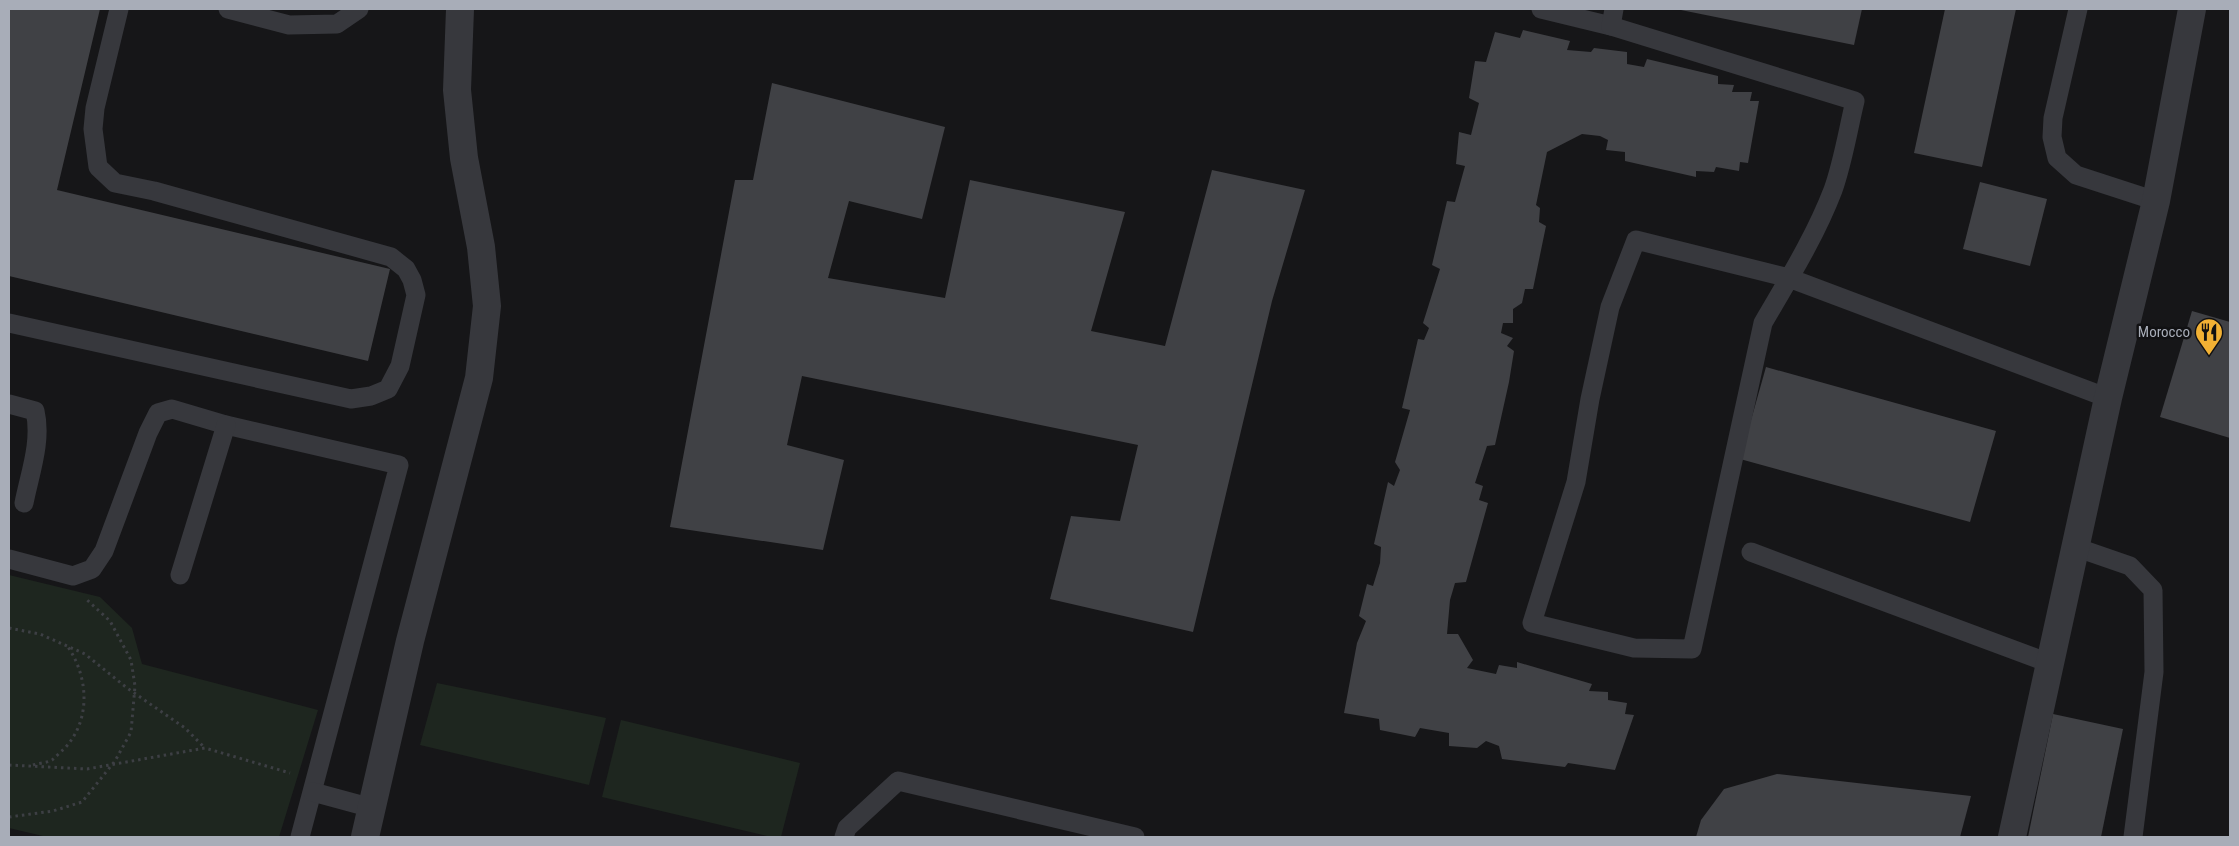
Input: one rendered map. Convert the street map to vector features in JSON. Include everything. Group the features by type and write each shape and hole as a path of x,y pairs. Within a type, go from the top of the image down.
{"street":[{"path":"365,837 410,641 479,378 488,306 481,248 464,158 457,90 460,9"},
{"path":"2012,837 2108,398 2156,201 2192,9"}],"lane":[{"path":"9,323 351,399 371,396 388,389 400,366 416,295 412,280 406,270 391,257 154,191 115,183 98,167 93,129 95,108 119,9"},
{"path":"228,9 289,25 337,24 359,9"},
{"path":"1541,9 1613,17 1855,101 1833,189 1807,249 1789,278 1763,323 1692,650 1634,648 1532,622 1576,482 1590,399 1610,307 1636,240 1789,278 2108,398"},
{"path":"2078,9 2053,118 2052,137 2057,158 2076,175 2156,201"},
{"path":"9,404 35,411 38,424 38,436 24,503"},
{"path":"9,559 73,576 92,569 104,551 148,433 158,413 172,409 226,425 399,465 300,837"},
{"path":"180,575 226,425"},
{"path":"2075,547 2130,566 2153,590 2154,672 2133,837"},
{"path":"1751,552 2049,663"},
{"path":"844,837 847,828 898,781 1134,837"},
{"path":"314,787 372,808"}],"path":[{"path":"9,817 53,811 82,802 111,766 131,732 134,693 131,660 110,621 86,598 78,595"},
{"path":"9,628 40,634 85,654 134,693 184,728 205,748 314,787"},
{"path":"30,766 53,760 72,740 83,713 84,685 77,660 68,647"},
{"path":"9,765 87,769 205,748"}],"shaded area":[{"path":"9,575 100,597 132,628 142,664 318,710 279,837 47,837 9,828"},
{"path":"437,683 606,718 589,785 420,745"},
{"path":"621,720 800,763 781,837 771,837 602,797"}],"building":[{"path":"9,9 100,9 57,190 390,269 368,361 9,276"},
{"path":"1676,9 1862,9 1854,45"},
{"path":"1945,9 2016,9 1982,167 1914,153"},
{"path":"1523,30 1570,41 1567,50 1591,52 1594,48 1627,52 1627,64 1644,67 1647,59 1718,76 1718,84 1734,85 1732,92 1752,92 1750,101 1759,101 1748,163 1740,162 1739,171 1716,167 1714,172 1696,171 1696,177 1625,161 1625,152 1606,150 1608,140 1600,136 1582,134 1547,152 1536,205 1540,208 1539,222 1546,226 1533,289 1525,289 1522,303 1513,309 1513,323 1503,323 1501,333 1513,338 1507,346 1514,351 1509,382 1495,445 1487,446 1475,483 1483,486 1479,500 1488,503 1466,582 1455,583 1450,600 1447,634 1458,634 1473,660 1467,668 1496,674 1499,665 1517,668 1517,662 1592,684 1589,691 1608,692 1608,700 1627,703 1625,714 1634,715 1615,770 1568,763 1565,767 1502,759 1499,746 1486,741 1477,748 1449,746 1449,733 1420,728 1415,737 1380,730 1379,719 1344,713 1357,643 1366,621 1359,616 1367,584 1373,586 1380,563 1381,547 1374,544 1388,482 1394,486 1400,470 1395,462 1410,410 1402,408 1418,339 1424,340 1429,328 1423,323 1440,269 1432,265 1447,201 1455,202 1465,166 1456,164 1459,132 1471,135 1479,103 1469,98 1475,61 1486,62 1495,32 1520,38"},
{"path":"772,83 945,127 922,219 849,201 828,278 945,298 970,180 1125,212 1091,331 1165,346 1212,170 1305,190 1272,301 1193,632 1050,599 1071,516 1120,521 1138,445 802,376 787,445 844,460 823,550 670,527 735,180 753,180"},
{"path":"1980,182 2047,199 2030,266 1963,249"},
{"path":"2192,311 2230,322 2230,438 2160,417"},
{"path":"1766,367 1996,431 1970,522 1740,459"},
{"path":"2053,714 2123,729 2101,837 2028,837"},
{"path":"1777,774 1971,796 1960,837 1696,837 1701,820 1724,789"}],"place":[{"name":"Morocco","path":"2209,356"}]}
